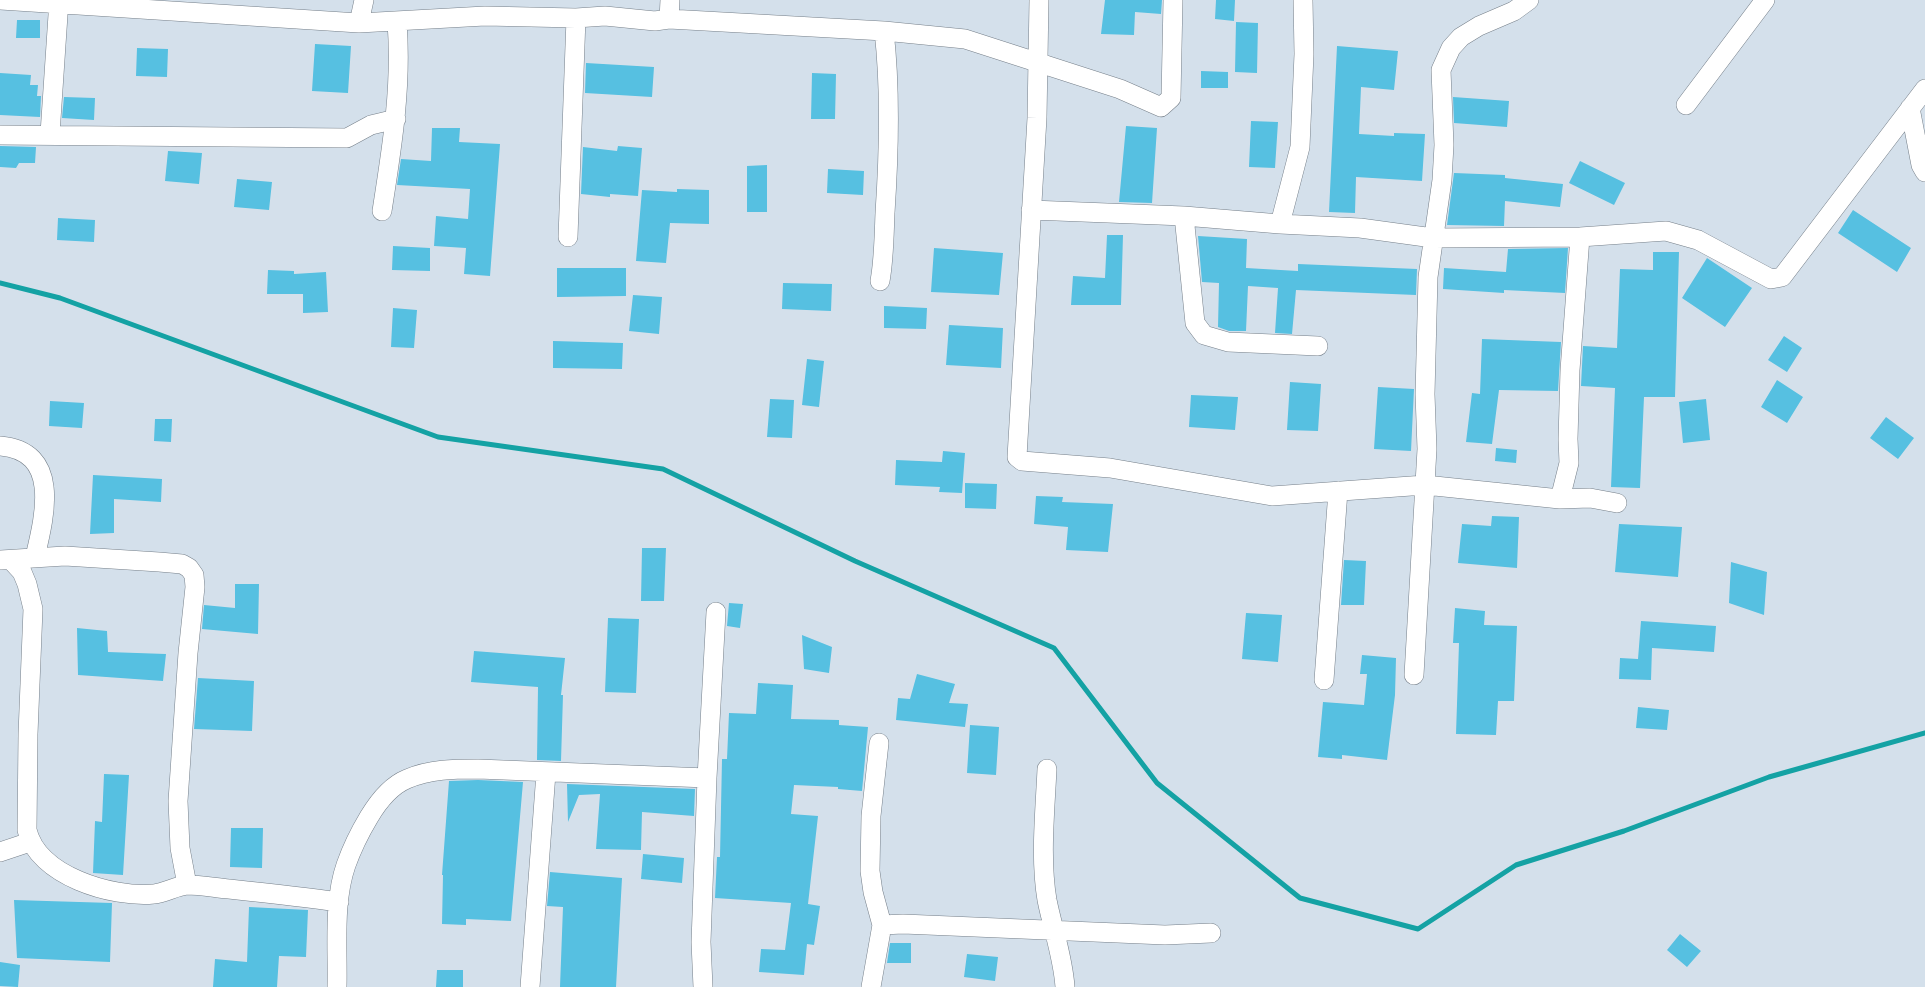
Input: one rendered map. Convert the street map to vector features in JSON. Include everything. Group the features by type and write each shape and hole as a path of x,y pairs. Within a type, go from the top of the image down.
{"street":[{"path":"0,0 59,1 359,23 485,16 576,18 605,16 655,21 670,9 965,40 1120,89 1161,107 1171,98 1173,0"},
{"path":"359,23 364,0"},
{"path":"1039,0 1032,210 1017,457 1022,461 1110,468 1272,496 1425,485 1560,499 1590,498 1617,503"},
{"path":"1280,224 1300,147 1304,54 1303,0"},
{"path":"1414,675 1425,485 1428,277 1442,180 1444,145 1441,70 1450,48 1461,37 1479,26 1514,11 1529,0"},
{"path":"1686,105 1765,0"},
{"path":"50,134 59,1"},
{"path":"568,237 576,18"},
{"path":"382,210 396,119 399,55 397,22"},
{"path":"880,282 884,259 889,151 888,71 884,31"},
{"path":"1032,210 1184,216 1360,228 1433,238 1580,236 1666,231 1698,240 1771,279 1782,278 1925,89"},
{"path":"1910,108 1921,165 1925,172"},
{"path":"0,135 347,138 371,125 396,119"},
{"path":"1184,216 1195,323 1204,335 1228,342 1318,346"},
{"path":"1560,499 1569,463 1570,370 1580,236"},
{"path":"0,446 21,449 27,453 42,475 44,523 35,557"},
{"path":"1324,680 1338,491"},
{"path":"5,560 66,556 182,564 189,568 194,576 178,801 180,848 187,885"},
{"path":"5,560 22,572 28,584 33,609 27,809 30,842 48,863 66,875 91,886 131,893 154,894 187,885 339,902"},
{"path":"702,987 701,942 707,778 716,612"},
{"path":"871,987 882,925 873,892 870,871 871,816 879,743"},
{"path":"1047,769 1045,864 1047,900 1062,957 1065,987"},
{"path":"337,987 339,902 345,866 362,829 376,806 394,787 406,780 444,770 707,778"},
{"path":"530,987 537,867 546,773"},
{"path":"0,852 30,842"},
{"path":"882,925 1165,935 1211,933"}],"building":[{"path":"1105,0 1162,0 1161,14 1135,12 1134,35 1101,34"},
{"path":"1216,0 1235,0 1234,21 1215,19"},
{"path":"17,20 40,20 40,38 16,38"},
{"path":"1236,22 1258,23 1257,73 1235,72"},
{"path":"315,44 351,46 348,93 312,91"},
{"path":"1337,46 1398,51 1394,90 1361,87 1359,134 1394,136 1394,133 1425,134 1422,181 1356,177 1355,213 1329,212"},
{"path":"137,48 168,49 167,77 136,76"},
{"path":"586,63 654,67 652,97 585,93"},
{"path":"1201,71 1228,72 1228,88 1201,88"},
{"path":"0,73 31,75 30,85 38,85 37,96 41,96 40,117 0,115"},
{"path":"812,73 836,74 835,119 811,119"},
{"path":"64,97 95,98 94,120 62,118"},
{"path":"1453,97 1509,101 1507,127 1454,123"},
{"path":"1251,121 1278,122 1275,168 1249,167"},
{"path":"1126,126 1157,128 1152,203 1119,202"},
{"path":"432,128 460,128 459,142 500,144 490,276 464,274 466,248 434,246 436,216 468,219 470,189 397,185 401,159 431,161"},
{"path":"0,146 36,147 35,163 19,163 16,168 0,167"},
{"path":"618,146 642,148 638,196 610,194 610,197 581,194 583,147 617,151"},
{"path":"168,151 202,153 199,184 165,181"},
{"path":"1580,161 1625,183 1614,205 1569,183"},
{"path":"767,165 767,212 747,212 747,166"},
{"path":"828,169 864,171 863,195 827,193"},
{"path":"1454,173 1505,175 1505,178 1563,184 1560,207 1505,201 1504,226 1447,225"},
{"path":"237,179 272,182 269,210 234,207"},
{"path":"677,189 709,190 709,224 670,223 666,263 636,261 642,190 677,192"},
{"path":"1853,210 1911,248 1897,272 1838,233"},
{"path":"58,218 95,220 94,242 57,240"},
{"path":"1107,235 1123,235 1121,305 1071,305 1073,276 1105,278"},
{"path":"1198,236 1247,239 1246,268 1298,271 1298,264 1417,269 1416,295 1296,290 1292,334 1275,333 1278,288 1248,286 1246,331 1229,331 1218,327 1219,283 1202,282"},
{"path":"393,246 430,248 430,271 392,270"},
{"path":"934,248 1003,253 999,295 931,292"},
{"path":"1568,248 1565,293 1504,290 1504,293 1443,289 1444,268 1506,272 1508,249"},
{"path":"1653,252 1679,252 1675,397 1644,397 1640,488 1611,487 1615,388 1581,386 1583,346 1617,348 1620,269 1653,270"},
{"path":"1707,258 1752,288 1725,327 1682,298"},
{"path":"557,268 626,268 626,296 557,297"},
{"path":"268,270 294,271 294,274 326,272 328,312 303,313 303,294 267,294"},
{"path":"783,283 832,284 831,311 782,309"},
{"path":"633,295 662,297 659,334 629,331"},
{"path":"884,306 927,308 926,329 884,328"},
{"path":"393,308 417,310 414,348 391,347"},
{"path":"949,325 1003,328 1001,368 946,365"},
{"path":"1784,336 1802,348 1787,372 1768,360"},
{"path":"1482,339 1561,342 1558,391 1499,390 1492,444 1466,442 1472,393 1480,394"},
{"path":"553,341 623,343 622,369 553,368"},
{"path":"807,359 824,361 819,407 802,405"},
{"path":"1777,380 1803,397 1787,423 1761,407"},
{"path":"1290,382 1321,384 1318,431 1287,430"},
{"path":"1378,387 1414,389 1411,451 1374,449"},
{"path":"1191,395 1238,397 1235,430 1189,427"},
{"path":"770,399 794,400 792,438 767,437"},
{"path":"1706,399 1710,440 1683,443 1679,402"},
{"path":"50,401 84,403 82,428 49,426"},
{"path":"1886,417 1914,438 1898,459 1870,438"},
{"path":"155,419 172,419 171,442 154,441"},
{"path":"1496,448 1517,450 1516,463 1495,461"},
{"path":"943,451 965,453 962,493 939,492 940,487 895,485 896,460 942,462"},
{"path":"93,475 162,479 161,502 114,499 114,533 90,534"},
{"path":"965,483 997,484 996,509 965,508"},
{"path":"1036,496 1063,497 1062,502 1113,504 1108,552 1066,550 1068,527 1034,524"},
{"path":"1492,516 1519,517 1517,568 1458,563 1462,524 1491,526"},
{"path":"1619,524 1682,527 1678,577 1615,572"},
{"path":"642,548 666,548 664,601 641,601"},
{"path":"1344,560 1366,561 1364,605 1341,605"},
{"path":"1731,562 1767,572 1764,615 1729,603"},
{"path":"235,584 259,584 258,634 202,629 204,605 235,608"},
{"path":"729,603 743,604 740,628 727,626"},
{"path":"1455,608 1485,611 1484,625 1517,626 1514,701 1498,701 1496,735 1456,734 1459,643 1453,643"},
{"path":"1246,613 1282,615 1278,662 1242,659"},
{"path":"608,618 639,619 636,693 605,692"},
{"path":"1641,621 1716,626 1714,652 1652,648 1651,680 1619,679 1620,658 1638,659"},
{"path":"77,628 107,631 108,652 166,654 163,681 78,675"},
{"path":"802,635 832,647 829,673 804,669"},
{"path":"474,651 565,658 561,695 563,695 561,761 537,760 538,687 471,682"},
{"path":"1362,655 1396,658 1395,695 1387,760 1342,755 1342,759 1318,757 1323,702 1364,705 1367,674 1360,674"},
{"path":"917,674 955,684 949,703 968,704 965,727 896,720 898,698 910,699"},
{"path":"198,678 254,681 252,731 194,729"},
{"path":"758,683 793,685 791,719 839,720 839,725 868,727 862,791 838,789 838,787 794,785 791,814 818,816 808,904 820,906 814,945 807,944 804,975 759,972 761,949 785,950 791,903 715,898 717,857 720,857 722,759 727,759 729,713 756,714"},
{"path":"1638,707 1669,710 1667,730 1636,728"},
{"path":"970,725 999,727 996,775 967,773"},
{"path":"104,774 129,775 123,875 93,873 95,821 102,822"},
{"path":"449,781 523,782 511,921 466,919 466,925 442,924 442,875"},
{"path":"567,784 695,789 694,816 642,812 641,850 596,849 600,794 579,795 568,822"},
{"path":"231,828 263,828 262,868 230,867"},
{"path":"643,854 684,858 682,883 641,879"},
{"path":"550,872 622,878 616,987 560,987 563,907 547,906"},
{"path":"14,900 112,903 110,962 17,958"},
{"path":"249,907 308,910 306,957 279,956 277,987 213,987 215,959 247,962"},
{"path":"1680,934 1701,951 1687,967 1667,950"},
{"path":"890,943 911,943 911,963 887,963"},
{"path":"967,954 998,957 995,981 964,977"},
{"path":"0,962 20,965 18,987 0,986"},
{"path":"437,970 463,970 463,987 436,987"}],"waterway":[{"path":"0,283 60,298 438,437 663,469 855,561 1054,648 1157,783 1300,898 1418,929 1516,865 1624,831 1769,777 1925,733"}]}
